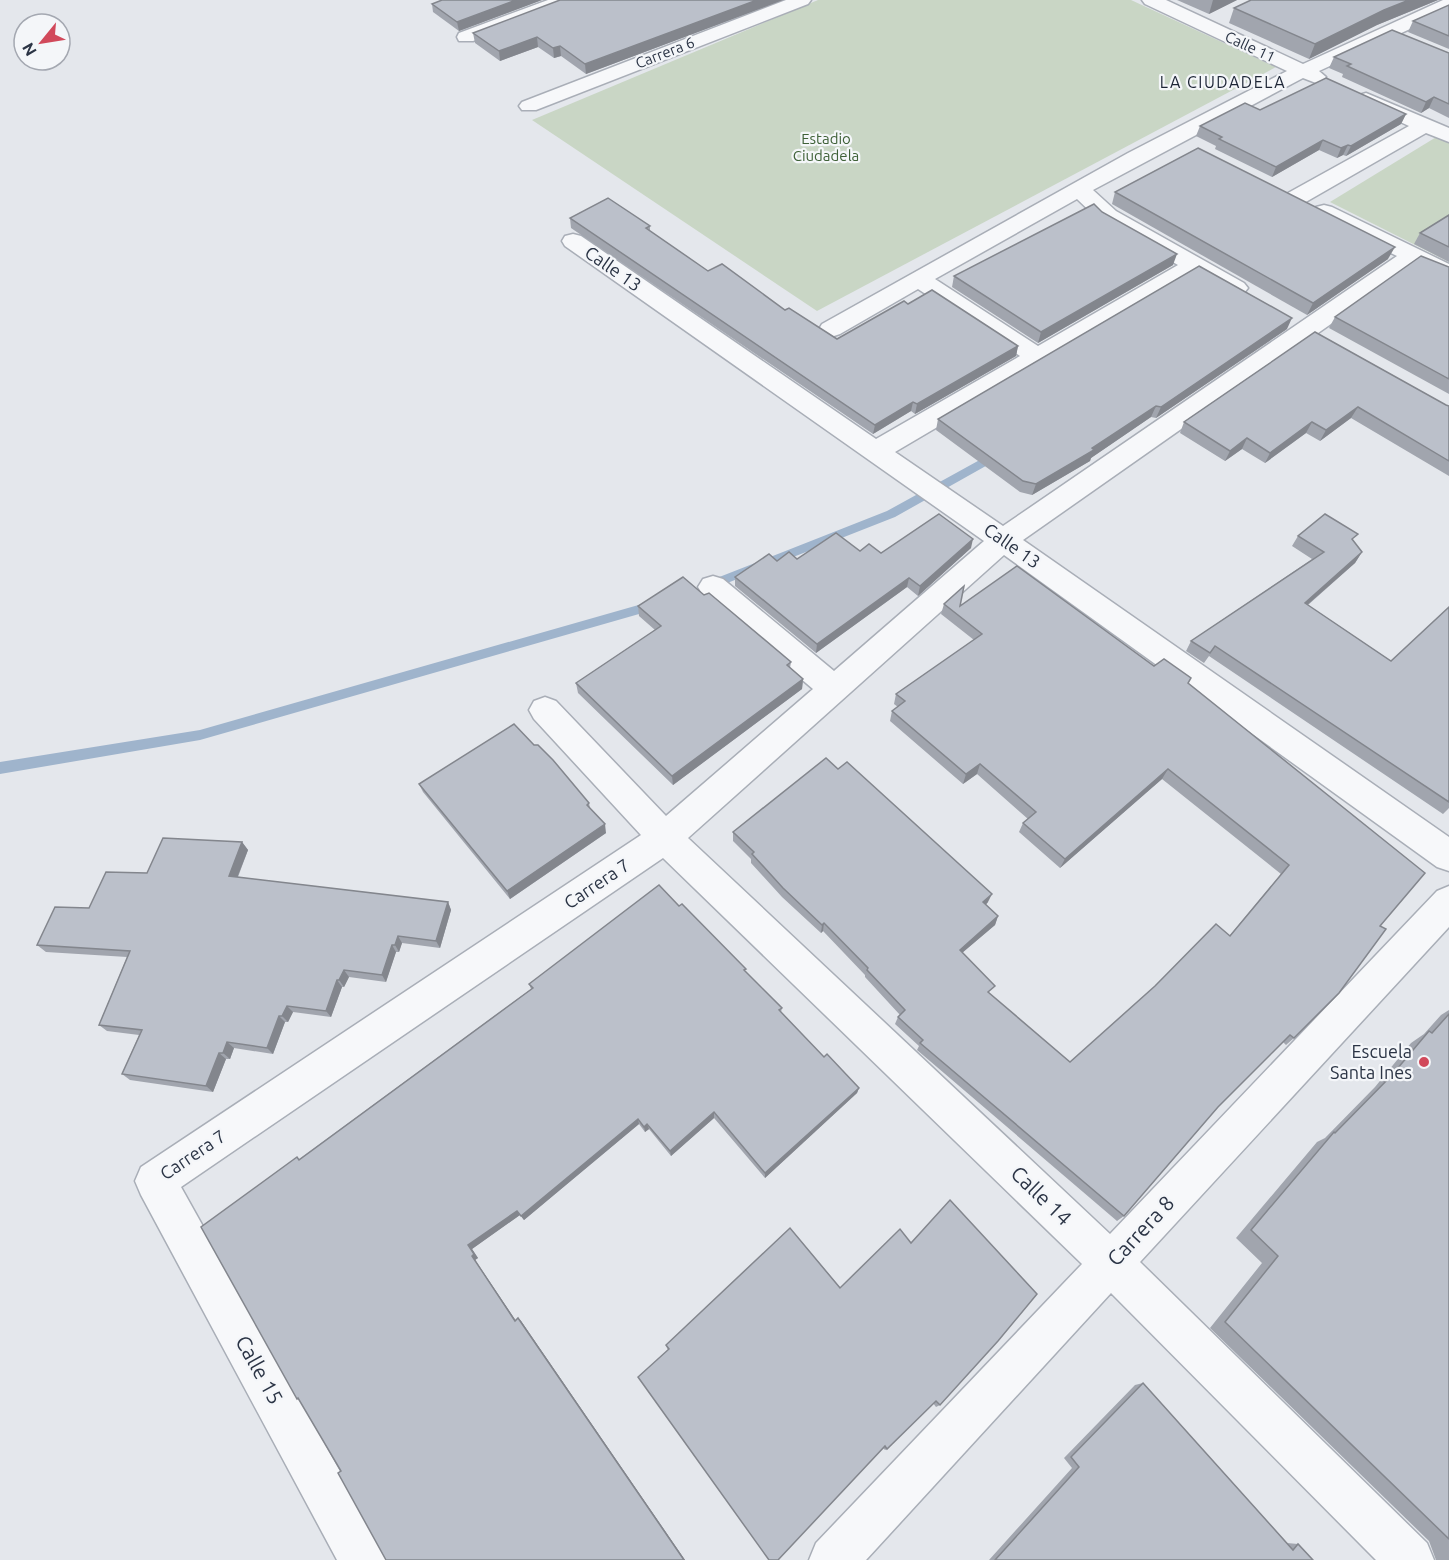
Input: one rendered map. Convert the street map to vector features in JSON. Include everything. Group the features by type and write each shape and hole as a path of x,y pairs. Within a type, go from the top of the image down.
{"street":[{"path":"466,37 565,0"},
{"name":"Carrera 6","path":"529,106 802,0"},
{"name":"Calle 11","path":"1151,0 1332,84"},
{"path":"831,329 1170,137 1301,70 1449,4"},
{"path":"1204,25 1225,15"},
{"path":"1385,31 1407,40"},
{"path":"1353,93 1449,136"},
{"path":"1296,198 1425,125"},
{"path":"1170,137 1191,147"},
{"path":"1275,188 1449,273"},
{"path":"1079,189 1125,204 1257,288 1195,265 1108,216 1079,189"},
{"name":"Calle 13","path":"573,241 1003,540 1449,856"},
{"name":"Carrera 7","path":"154,1181 665,838 1003,540 1413,256"},
{"path":"876,451 1195,265"},
{"path":"919,279 1038,357"},
{"path":"713,587 833,688"},
{"name":"Calle 14","path":"545,710 665,838 1111,1263 1410,1560"},
{"name":"Carrera 8","path":"833,1560 1449,902"},
{"name":"Calle 15","path":"154,1181 363,1560"}],"green space":[{"name":"Estadio Ciudadela","path":"818,0 1131,0 1276,67 817,311 532,120"},
{"path":"1438,136 1449,141 1449,262 1330,202"}],"building":[{"path":"442,0 516,0 457,22 432,4"},
{"path":"560,0 757,0 585,64 560,46 553,48 537,37 499,51 473,33"},
{"path":"1251,0 1409,0 1315,44 1234,8"},
{"path":"1449,5 1449,36 1413,21"},
{"path":"1392,30 1449,53 1449,104 1434,97 1426,102 1347,66 1351,64 1334,57"},
{"path":"1326,78 1406,114 1351,146 1341,148 1323,140 1276,167 1219,139 1222,137 1200,126 1245,103 1260,110"},
{"path":"1198,148 1395,247 1313,303 1115,192"},
{"path":"608,198 650,226 646,228 708,271 722,264 785,310 789,308 837,339 904,301 908,304 932,290 1018,346 917,404 913,402 875,425 570,218"},
{"path":"1094,204 1102,212 1177,254 1041,332 954,276"},
{"path":"1449,215 1449,247 1420,233"},
{"path":"1421,256 1449,267 1449,379 1335,317"},
{"path":"1199,266 1292,318 1161,407 1156,406 1092,448 1094,450 1036,484 1023,481 938,419"},
{"path":"1315,332 1449,406 1449,461 1358,407 1326,430 1312,422 1270,453 1247,438 1230,451 1184,422"},
{"path":"939,514 973,539 920,586 909,578 817,644 735,577 769,554 777,561 789,552 797,559 836,533 860,551 869,544 881,553"},
{"path":"1325,514 1358,534 1352,539 1362,552 1305,603 1391,661 1449,607 1449,802 1215,646 1210,653 1191,641 1324,552 1298,536"},
{"path":"1017,566 1154,666 1164,659 1191,678 1188,683 1425,873 1380,926 1386,929 1339,993 1294,1038 1290,1035 1218,1107 1124,1216 920,1043 923,1040 898,1017 905,1010 867,970 868,968 824,923 822,925 783,888 752,854 754,852 733,832 826,758 838,769 847,762 992,894 983,902 998,916 960,950 995,986 988,992 1070,1062 1155,986 1216,924 1230,936 1289,865 1168,769 1065,859 1023,823 1036,812 980,764 966,774 892,711 905,701 896,694 982,634 944,604 964,586 960,606"},
{"path":"683,577 704,595 709,593 791,662 787,665 803,679 672,776 576,683 661,626 638,606"},
{"path":"514,724 534,745 538,745 553,760 589,803 587,805 605,824 507,891 419,784"},
{"path":"163,838 242,842 229,876 448,902 436,941 398,936 395,945 392,945 382,975 344,970 337,980 326,1011 287,1006 282,1016 279,1016 267,1048 227,1042 223,1053 219,1053 206,1086 122,1074 142,1030 99,1025 130,951 37,945 55,907 89,908 106,872 147,873"},
{"path":"659,885 679,906 682,904 746,969 744,970 782,1008 779,1010 824,1057 827,1054 859,1088 765,1173 714,1112 670,1151 647,1124 644,1127 638,1119 521,1216 517,1211 468,1245 474,1254 472,1256 515,1321 518,1318 684,1560 386,1560 338,1473 341,1471 297,1399 201,1227 297,1157 299,1160 533,988 529,984"},
{"path":"1449,1014 1449,1539 1225,1322 1278,1256 1251,1230 1334,1132 1392,1075 1429,1031 1432,1033"},
{"path":"950,1200 1037,1294 940,1405 936,1401 887,1449 885,1446 778,1560 769,1560 638,1377 669,1349 666,1345 790,1228 840,1288 900,1229 911,1243"},
{"path":"1143,1383 1293,1550 1298,1544 1313,1560 995,1560 1079,1467 1071,1457"}],"waterway":[{"path":"708,586 891,514 996,455"},
{"path":"0,768 200,735 656,605"}],"place":[{"name":"Escuela Santa Ines","path":"1424,1062"}],"district":[{"name":"LA CIUDADELA","path":"1223,82"}]}
